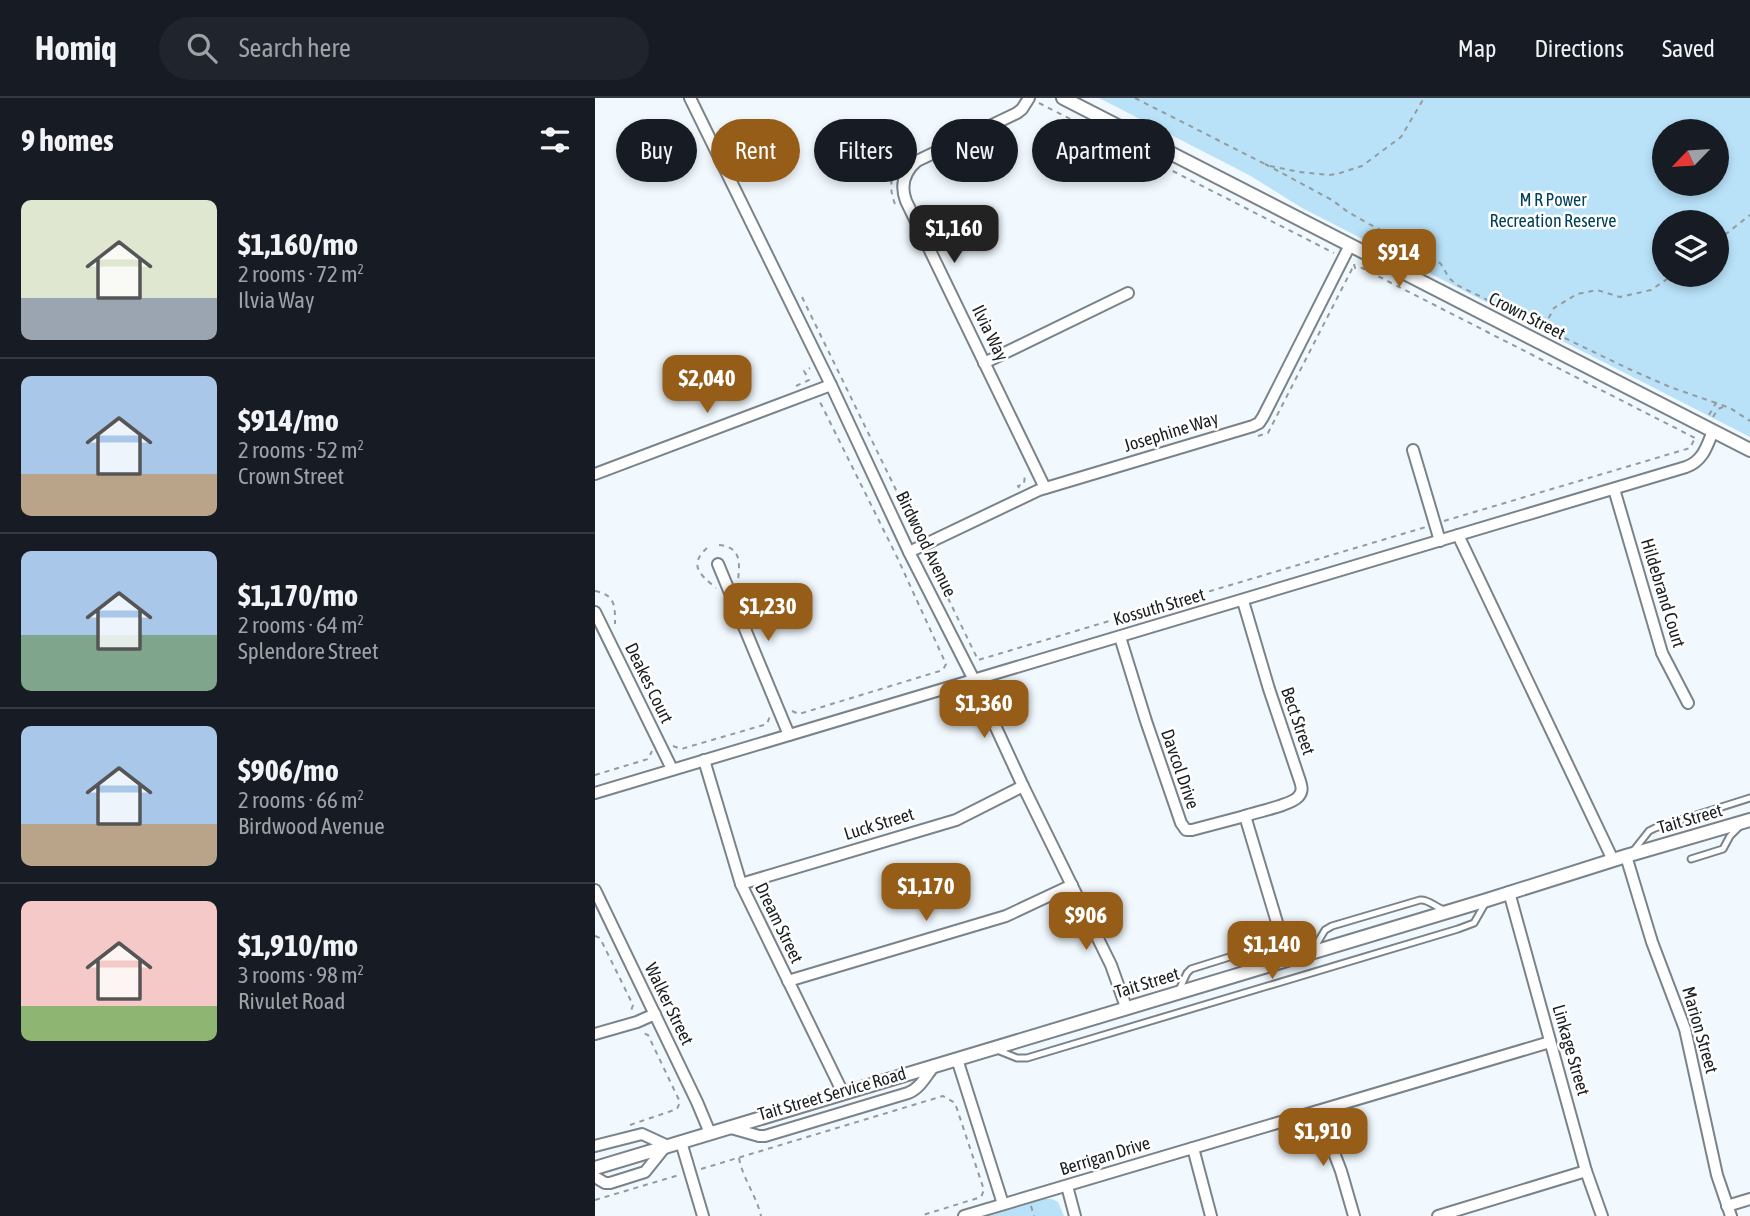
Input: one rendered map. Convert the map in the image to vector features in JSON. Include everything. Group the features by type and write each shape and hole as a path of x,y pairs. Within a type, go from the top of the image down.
{"street":[{"name":"Birdwood Avenue","path":"690,98 1111,965 1126,1007"},
{"name":"Crown Street","path":"1063,98 1750,450"},
{"name":"Ilvia Way","path":"1033,100 1017,113 918,161 907,172 902,187 904,197 1045,488"},
{"name":"Josephine Way","path":"909,552 1045,488 1259,423 1350,246"},
{"path":"985,363 1128,293"},
{"path":"595,474 831,385"},
{"name":"Kossuth Street","path":"595,793 1693,465 1701,457 1707,444 1708,428"},
{"path":"1413,450 1440,541"},
{"name":"Hildebrand Court","path":"1613,489 1662,653 1688,703"},
{"name":"Marion Street","path":"1458,535 1623,857 1685,1029 1711,1152 1729,1211"},
{"path":"718,564 789,734"},
{"name":"Bect Street","path":"1243,601 1302,791 1299,797 1291,802 1245,816"},
{"name":"Deakes Court","path":"595,612 672,769"},
{"name":"Davcol Drive","path":"1120,637 1182,826 1187,830 1196,830 1245,816"},
{"name":"Dream Street","path":"703,760 740,884 843,1093"},
{"name":"Luck Street","path":"740,884 956,820 1023,786"},
{"path":"1245,816 1288,959"},
{"name":"Tait Street","path":"595,1168 1747,821"},
{"path":"788,981 1006,916 1072,885"},
{"name":"Walker Street","path":"595,891 603,920 655,1014 710,1133"},
{"name":"Linkage Street","path":"1509,892 1586,1171 1602,1216"},
{"path":"595,1034 655,1014"},
{"name":"Berrigan Drive","path":"964,1216 1550,1042"},
{"path":"957,1059 1003,1204"},
{"name":"Tait Street Service Road","path":"729,1127 765,1136 908,1093 917,1088 935,1065"},
{"path":"1318,1111 1341,1171 1354,1216"},
{"path":"595,1146 642,1134 671,1145 690,1172 703,1216"},
{"path":"595,1177 610,1183 642,1174 671,1145"},
{"path":"1193,1148 1211,1216"},
{"path":"1438,1216 1472,1211 1586,1171"},
{"path":"1067,1186 1075,1216"},
{"path":"1729,1211 1750,1199"}],"lane":[{"path":"1623,857 1655,828 1750,799"},
{"path":"1691,859 1723,849 1730,836 1747,821"},
{"path":"1310,952 1326,929 1368,915 1422,900 1449,911"},
{"path":"992,1048 1013,1057 1027,1058 1458,929 1474,923 1487,900"},
{"path":"1177,992 1191,969 1239,954 1246,953 1270,964"}],"path":[{"path":"1135,98 1265,164 1434,258 1457,285 1670,387 1725,406 1750,421"},
{"path":"1265,164 1299,172 1329,175 1363,166 1401,137 1424,98"},
{"path":"1033,100 1344,258 1354,264 1355,268"},
{"path":"892,182 891,192 896,206"},
{"path":"1729,232 1750,215"},
{"path":"1255,437 1268,433 1352,269 1360,267 1707,444"},
{"path":"1543,328 1554,309 1577,295 1597,290 1620,297 1655,287"},
{"path":"802,297 915,530 926,531 931,541 936,552 930,561 978,660 1690,448 1695,438"},
{"path":"797,385 809,380 804,371 820,363"},
{"path":"791,710 799,714 943,670 946,664 897,557 814,391"},
{"path":"1708,428 1716,403"},
{"path":"1708,428 1718,410 1725,406"},
{"path":"1023,497 1018,486 1024,484 1026,476"},
{"path":"719,545 728,546 737,554 740,564 738,583"},
{"path":"707,548 699,558 699,572 718,591"},
{"path":"595,591 603,593 613,602 615,627"},
{"path":"673,746 681,749 767,724 770,717"},
{"path":"595,775 648,759"},
{"path":"595,936 600,938 633,1005"},
{"path":"625,1126 677,1110 680,1102 648,1035 640,1032 632,1035 628,1024"},
{"path":"595,1200 943,1096 955,1103 984,1190 981,1197 920,1216"},
{"path":"739,1157 761,1216"},
{"path":"1031,1205 1034,1216"}],"green space":[{"name":"M R Power Recreation Reserve","path":"1099,98 1750,98 1750,437 1302,208 1249,175 1175,137 1175,119 1140,119"},
{"path":"1044,1199 1058,1202 1064,1216 989,1216"}]}
